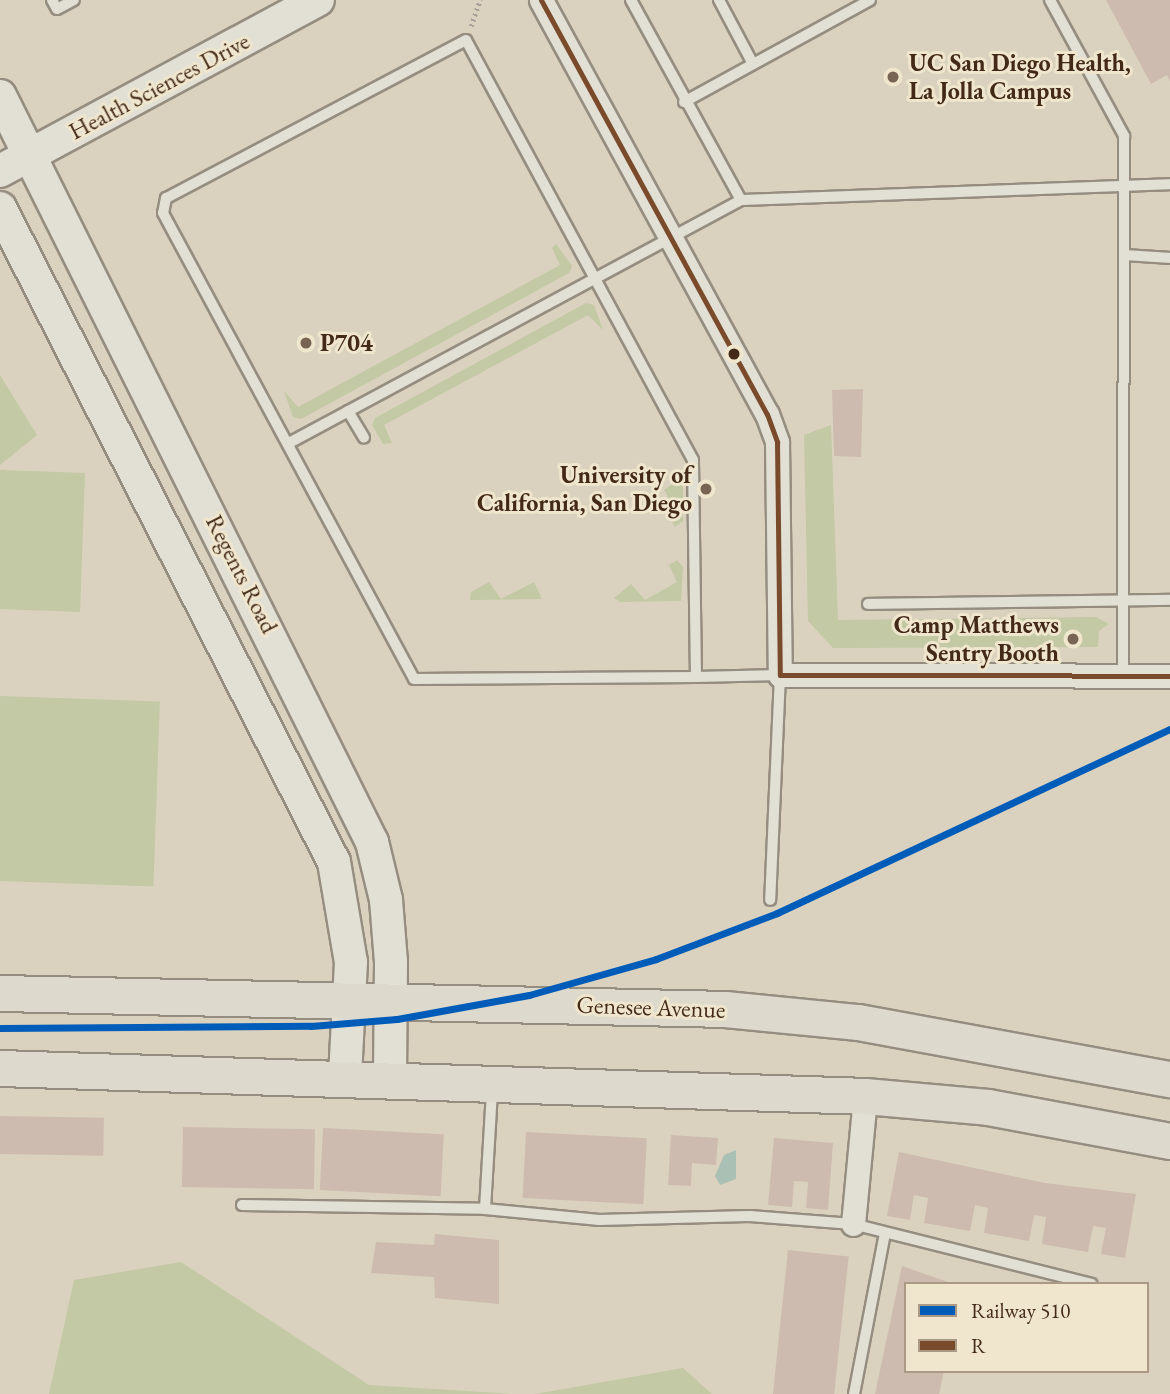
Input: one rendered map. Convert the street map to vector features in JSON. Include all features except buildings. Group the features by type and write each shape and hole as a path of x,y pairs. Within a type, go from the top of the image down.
{"main road":[{"name":"Health Sciences Drive","path":"0,171 318,0"},
{"name":"Regents Road","path":"0,96 352,793 372,842 386,900 392,1001 390,1078"},
{"name":"Regents Road","path":"0,208 334,862 351,961 345,1075"},
{"name":"Genesee Avenue","path":"0,993 725,1009 845,1020 1170,1079"},
{"path":"0,1069 345,1075 865,1096 1051,1116 1170,1141"}],"street":[{"path":"541,0 671,237 777,442 780,675 1170,676"},
{"path":"853,1224 865,1096"}],"lane":[{"path":"52,0 57,9 74,0"},
{"path":"631,0 684,102 741,200"},
{"path":"719,0 753,64"},
{"path":"684,102 870,0"},
{"path":"1051,0 1124,136 1127,188 1123,675"},
{"path":"696,677 694,464 467,40 166,198 163,213 414,680 696,677 780,675 770,900"},
{"path":"289,443 741,200 1127,188 1170,184"},
{"path":"1126,255 1170,258"},
{"path":"348,411 364,438"},
{"path":"868,604 1170,600"},
{"path":"485,1209 493,1080"},
{"path":"242,1205 485,1209 599,1220 692,1214 853,1224 1084,1282"},
{"path":"854,1394 885,1233"}],"path":[{"path":"467,40 480,0"}],"green space":[{"path":"556,244 572,266 569,273 301,419 293,417 284,391 298,407 560,265 552,248"},
{"path":"586,303 594,305 603,330 588,315 384,425 392,443 383,444 372,425 375,418"},
{"path":"0,375 37,435 0,465"},
{"path":"831,425 838,620 1096,617 1109,624 1099,631 1098,647 833,648 808,621 804,435"},
{"path":"0,470 85,473 80,612 0,609"},
{"path":"677,481 683,487 683,521 675,527 665,511 673,506 664,490"},
{"path":"677,560 683,567 681,601 620,602 614,598 631,584 645,600 677,582 669,565"},
{"path":"489,582 501,599 534,582 542,599 470,600 471,592"},
{"path":"0,696 160,702 153,886 0,881"},
{"path":"181,1262 369,1385 512,1394 49,1394 74,1280"},
{"path":"683,1368 712,1394 535,1394"}],"shaded area":[{"path":"736,1150 736,1179 720,1185 715,1176 724,1155"}],"rail line":[{"name":"510","path":"0,1028 311,1026 397,1019 529,995 656,959 777,913 1170,729"}],"transit line":[{"name":"R","path":"541,0 767,414 777,442 780,675 1170,676"}],"place":[{"name":"UC San Diego Health, La Jolla Campus","path":"893,77"},
{"name":"P704","path":"306,343"},
{"name":"University of California, San Diego","path":"706,489"},
{"name":"Camp Matthews Sentry Booth","path":"1073,639"}]}
